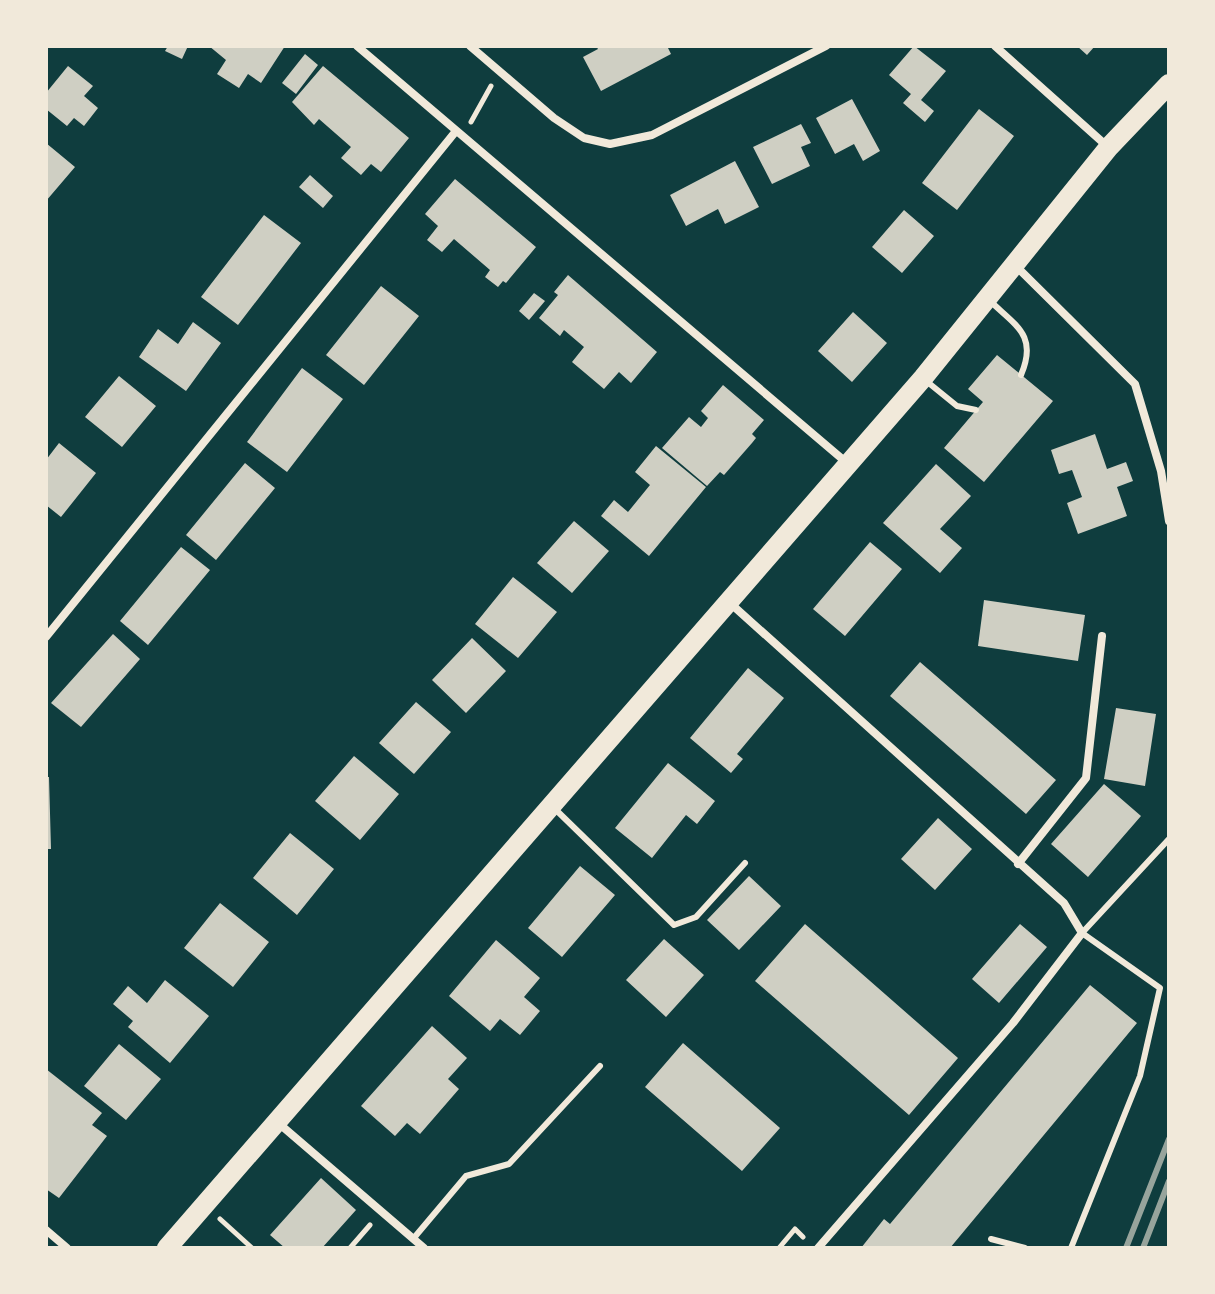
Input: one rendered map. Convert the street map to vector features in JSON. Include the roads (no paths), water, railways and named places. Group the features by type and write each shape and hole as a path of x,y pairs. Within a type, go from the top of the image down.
{"main road":[{"path":"167,1248 923,378 989,300 1109,147 1169,84"}],"street":[{"path":"357,46 848,465"},
{"path":"470,46 554,118 584,138 610,144 652,135 826,46"},
{"path":"995,46 1109,147"},
{"path":"46,637 459,134"},
{"path":"1016,266 1135,384 1161,471 1169,521"},
{"path":"730,602 997,839 1018,864 1064,903 1082,933 1013,1023 818,1248"},
{"path":"1018,864 1086,778 1102,636"},
{"path":"276,1121 424,1248"},
{"path":"46,1230 67,1248"}],"lane":[{"path":"989,300 1025,335 1030,354 1021,375"},
{"path":"923,378 957,406 976,410"},
{"path":"552,805 674,925 696,917 745,863"},
{"path":"1071,1248 1140,1076 1160,988 1082,933 1169,839"},
{"path":"413,1239 466,1176 509,1164 600,1066"},
{"path":"991,1239 1025,1248"}],"railway":[{"path":"1126,1248 1169,1139"},
{"path":"1143,1248 1169,1181"}]}
